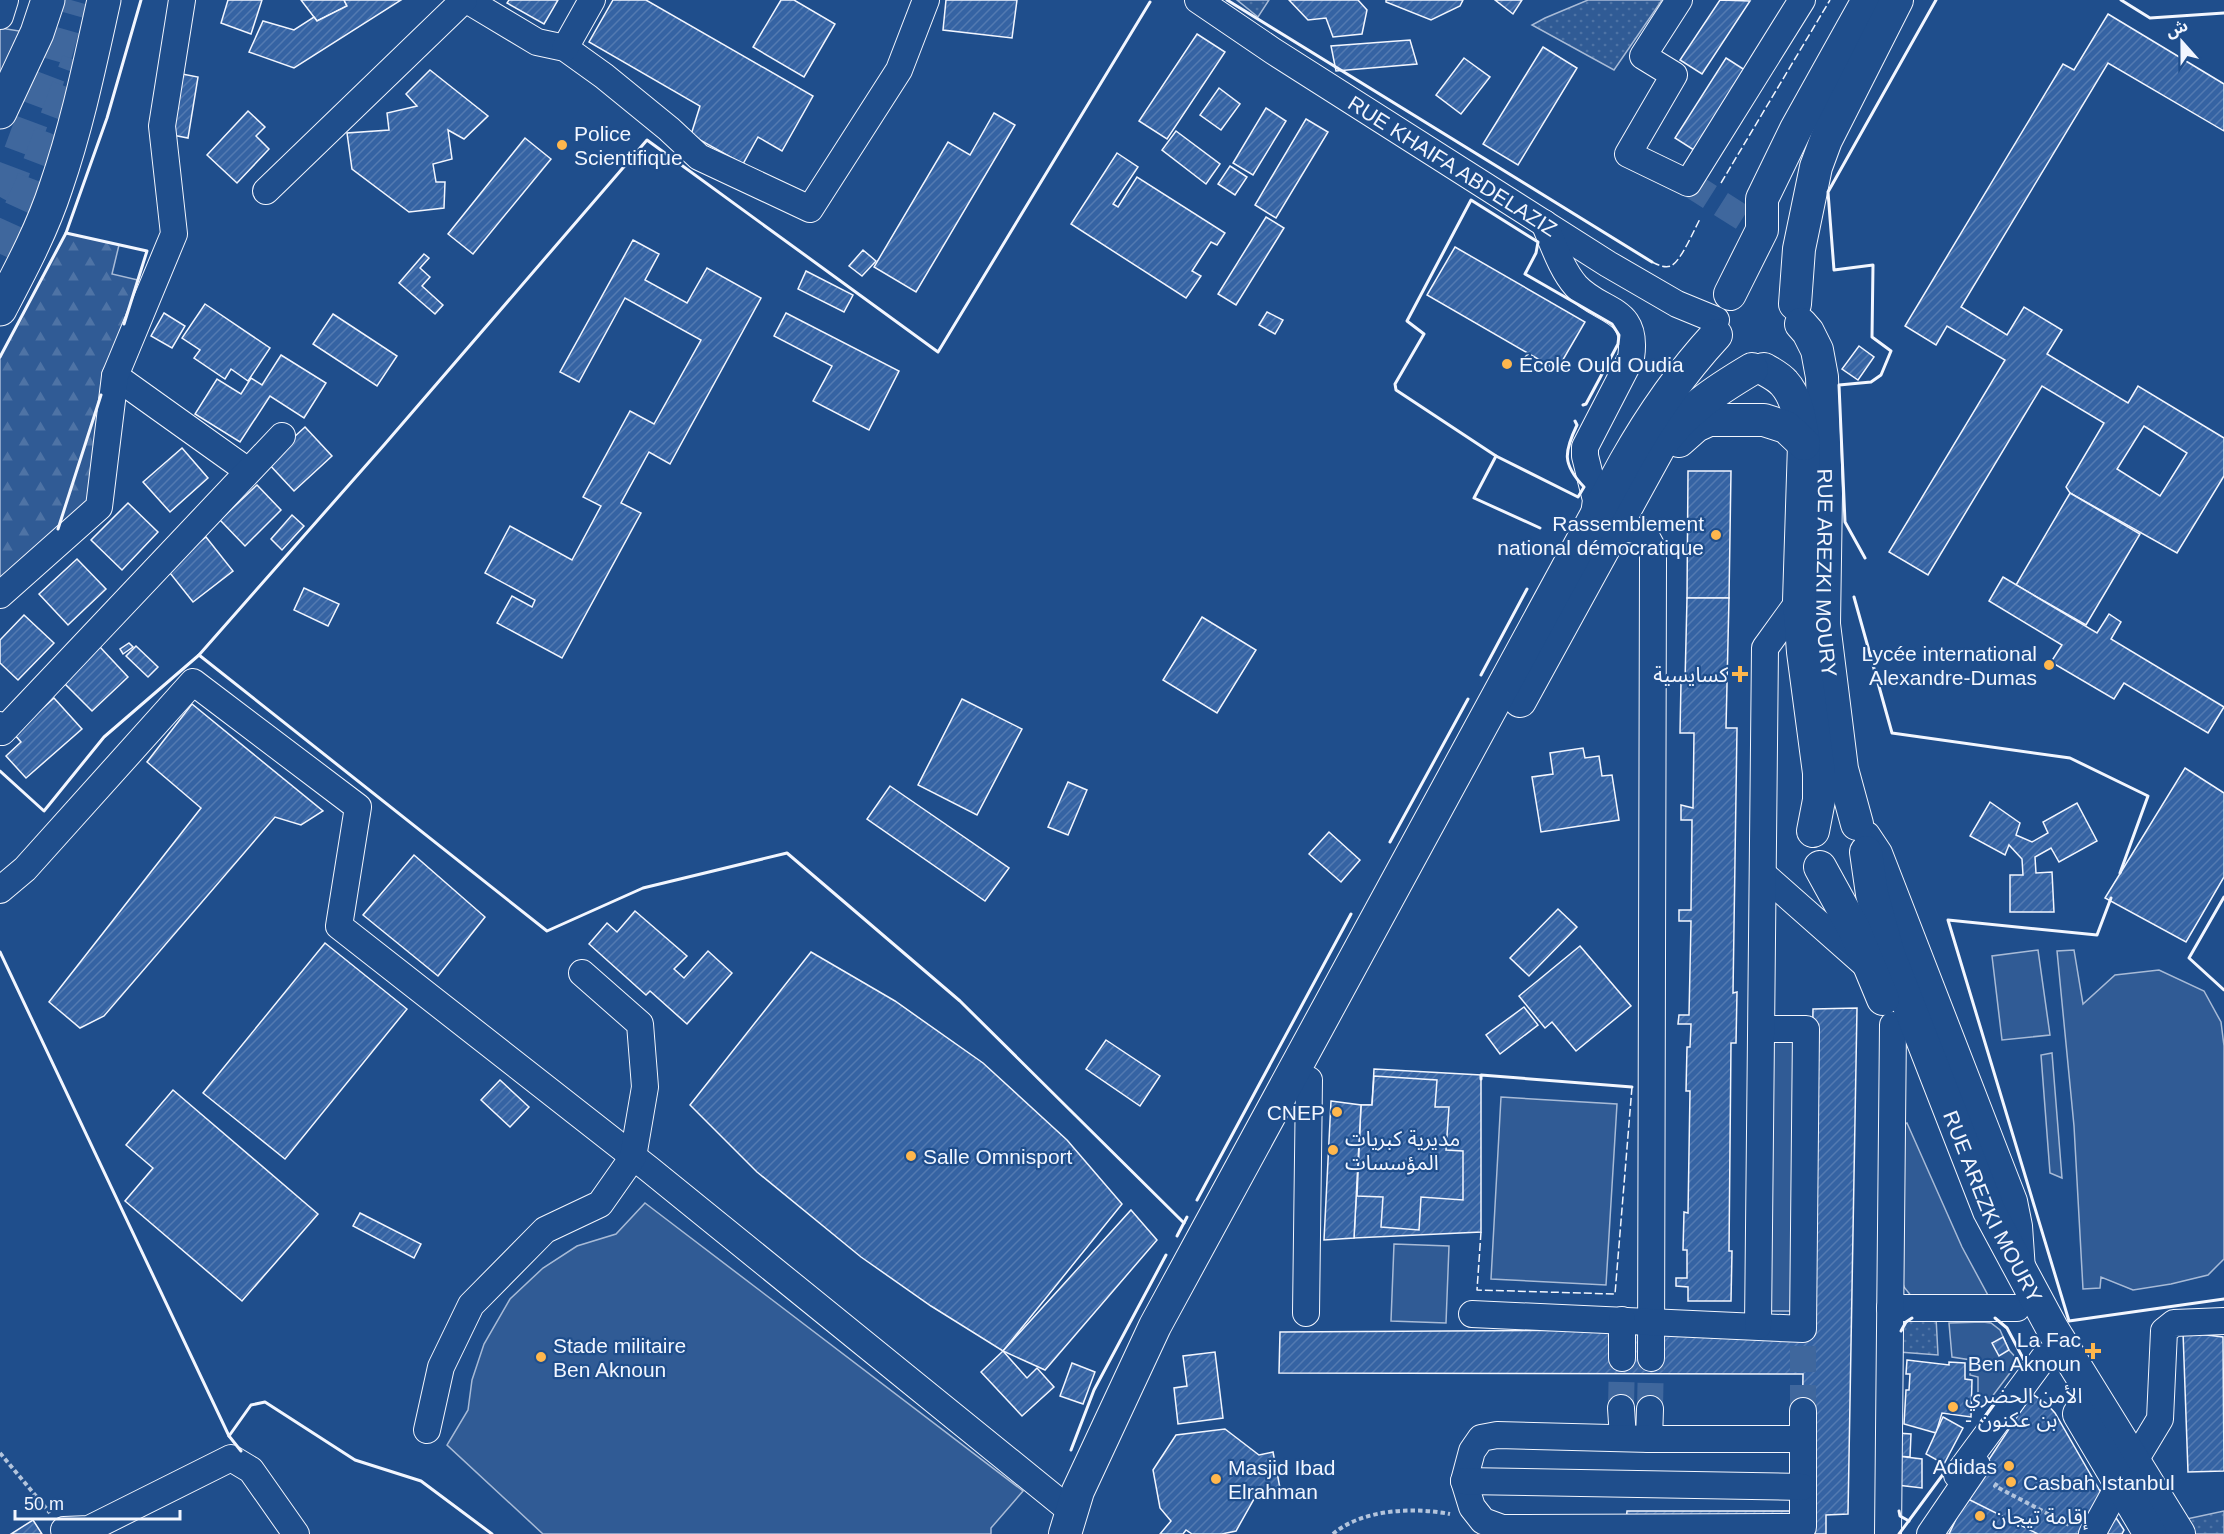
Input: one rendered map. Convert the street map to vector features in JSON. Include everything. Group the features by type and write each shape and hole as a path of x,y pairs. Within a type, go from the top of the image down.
{"highway":[{"path":"0,112 37,33 48,0"},
{"path":"0,309 24,263 56,189 82,98 104,0"}],"main road":[{"path":"1758,369 1736,363 1723,351 1721,317 1762,230 1762,200 1796,129 1868,0"},
{"path":"1073,1527 1078,1491 1155,1326 1604,527 1644,474 1672,429 1701,401 1758,369 1774,366 1791,354 1800,335 1799,249 1816,167 1826,140 1897,0"},
{"path":"1073,1527 1095,1494 1114,1448 1187,1299 1309,1080 1604,527 1625,462 1664,398 1746,285 1765,284 1782,291 1798,314"},
{"name":"RUE AREZKI MOURY","path":"1798,314 1814,343 1822,377 1826,494 1824,624 1842,769 1862,835 1872,894 1891,959 1979,1188 1999,1233 2053,1330 2127,1473 2150,1534"},
{"name":"RUE AREZKI MOURY","path":"1758,369 1785,383 1799,420 1804,444 1802,565 1799,601 1803,652 1820,773 1819,800 1813,831"},
{"path":"1604,527 1686,434 1709,420 1772,421 1786,427 1804,444"},
{"path":"1834,817 1850,819 1862,835 1862,861 1847,872 1828,872 1820,867 1811,854 1813,831 1818,824 1834,817"},
{"name":"RUE AREZKI MOURY","path":"1820,867 1846,914 1874,973 1968,1218 2045,1356 2127,1473 2179,1534"}],"street":[{"path":"0,16 5,0"},
{"path":"0,594 99,507 116,376 174,234 162,126 182,0"},
{"path":"266,191 465,0 537,42 565,48 604,76 669,129 699,157 810,209 899,70 926,0"},
{"path":"565,48 592,0"},
{"name":"RUE KHAIFA ABDELAZIZ","path":"1198,0 1273,51 1544,223 1677,304 1721,317"},
{"path":"1679,0 1643,56 1674,75 1628,153 1688,183 1802,0"},
{"path":"1544,223 1573,281 1588,296 1621,316 1628,325 1634,343 1631,358 1586,447 1585,456 1604,527 1632,529 1645,534 1653,549 1651,1358"},
{"path":"116,376 249,471"},
{"path":"0,726 2,732 282,436"},
{"path":"1758,1326 1765,648 1799,601"},
{"path":"0,890 25,869 194,682 358,807 339,926 633,1157 1073,1527"},
{"path":"1764,875 1850,948 1874,973"},
{"path":"427,1430 441,1367 471,1305 545,1230 600,1204 633,1157 645,1087 640,1024 582,973"},
{"path":"1888,1534 1893,1025"},
{"path":"1472,1314 1803,1329 1806,1029 1762,1029"},
{"path":"1306,1313 1309,1080"},
{"path":"1890,1308 2017,1308"},
{"path":"1622,1320 1622,1358"},
{"path":"2085,1532 2127,1473 2160,1419 2164,1330 2174,1323 2224,1321"},
{"path":"1957,1475 2045,1356"},
{"path":"1621,1408 1623,1438"},
{"path":"1649,1439 1650,1408"},
{"path":"1802,1439 1649,1439 1497,1435 1481,1438 1472,1451 1464,1481 1472,1507 1483,1521 1502,1528 1576,1531 1803,1527 1803,1412"},
{"path":"1930,1534 1992,1443 1994,1426"},
{"path":"64,1530 89,1529 231,1458 251,1470 296,1534"},
{"path":"1464,1481 1802,1487"}],"path":[{"path":"0,1453 64,1530"},
{"path":"1997,1483 1995,1486 2085,1532"},
{"path":"1333,1534 1344,1525 1382,1514 1433,1511 1483,1521"}],"green space":[{"path":"1237,0 1269,0 1258,17"},
{"path":"1588,0 1662,0 1614,70 1532,25"},
{"path":"66,233 119,245 112,274 138,280 105,383 94,500 0,581 0,357"},
{"path":"1936,1317 1938,1355 1899,1352 1901,1332 1906,1322"},
{"path":"2224,1511 2224,1534 2193,1534 2182,1520"}],"shaded area":[{"path":"0,28 26,32 0,91"},
{"path":"2038,950 2050,1035 2002,1040 1992,956"},
{"path":"2074,950 2083,1004 2115,975 2159,970 2204,991 2221,1022 2224,1046 2224,1259 2208,1275 2133,1290 2101,1277 2100,1288 2083,1289 2074,1126 2057,951"},
{"path":"1767,1040 1799,1040 1798,1311 1767,1311"},
{"path":"2052,1053 2062,1178 2050,1173 2041,1055"},
{"path":"1501,1097 1617,1104 1606,1285 1491,1279"},
{"path":"1907,1123 1962,1247 1990,1299 1912,1297 1904,1287 1900,1273 1902,1125"},
{"path":"645,1203 1023,1491 991,1528 991,1534 543,1534 447,1445 468,1410 472,1380 484,1344 510,1299 543,1268 577,1246 616,1234"},
{"path":"1394,1244 1449,1246 1446,1323 1391,1321"},
{"path":"1949,1323 1991,1323 2000,1330 2009,1350 2019,1361 1985,1406 1978,1400 1978,1377 1970,1375 1971,1360 1952,1357"}],"building":[{"path":"228,0 262,0 251,34 221,23"},
{"path":"301,0 344,0 347,6 317,21"},
{"path":"344,0 401,0 294,68 249,52 263,21 294,30 314,17 317,21 347,6"},
{"path":"509,0 558,0 544,24 507,3"},
{"path":"613,0 646,0 813,96 782,151 758,137 743,164 691,135 700,106 589,42"},
{"path":"781,0 794,0 835,24 804,77 753,47"},
{"path":"946,0 1017,0 1012,38 943,30"},
{"path":"1289,0 1358,0 1367,10 1362,34 1333,37 1326,18 1308,20"},
{"path":"1386,0 1463,0 1460,6 1431,20 1386,2"},
{"path":"1495,0 1522,0 1513,14"},
{"path":"1720,0 1750,1 1702,74 1680,60"},
{"path":"2108,14 2224,84 2224,131 2108,63 1961,307 2007,335 2024,307 2062,330 2047,354 2128,403 2138,386 2224,438 2224,476 2177,553 2070,493 2066,487 2104,423 2042,386 1928,575 1889,552 2005,360 1947,326 1936,345 1905,326 2063,64 2074,70","holes":["2144,426 2187,453 2160,496 2117,469"]},
{"path":"1197,34 1225,52 1167,139 1139,121"},
{"path":"1410,40 1417,64 1336,71 1331,46"},
{"path":"1543,47 1577,68 1518,165 1483,144"},
{"path":"1464,58 1490,77 1461,114 1436,95"},
{"path":"1726,58 1748,72 1697,152 1675,138"},
{"path":"430,70 488,116 464,139 448,130 452,159 433,164 436,182 445,182 444,208 409,212 352,169 347,133 389,130 387,113 417,106 406,94"},
{"path":"177,73 198,77 188,138 167,134"},
{"path":"1219,88 1240,104 1221,130 1200,115"},
{"path":"1266,108 1286,121 1253,175 1233,163"},
{"path":"248,111 265,127 256,136 269,149 237,183 207,155"},
{"path":"994,113 1015,125 916,292 874,267 948,142 970,155"},
{"path":"1306,119 1328,132 1276,218 1255,205"},
{"path":"1176,131 1220,164 1206,184 1162,150"},
{"path":"525,138 551,159 473,254 448,234"},
{"path":"1117,153 1138,167 1113,204 1118,207 1137,177 1225,233 1217,245 1211,242 1192,271 1201,276 1186,298 1071,224"},
{"path":"1230,166 1247,177 1235,195 1218,184"},
{"path":"1266,217 1284,228 1236,305 1218,294"},
{"path":"633,240 659,254 645,280 687,303 707,268 761,298 670,464 649,452 621,503 641,513 562,658 497,623 512,596 532,607 535,600 485,573 510,526 572,560 601,506 583,497 630,411 654,424 701,340 625,298 579,382 560,372"},
{"path":"1455,247 1585,322 1557,370 1427,295"},
{"path":"863,250 876,261 862,276 849,266"},
{"path":"424,254 429,258 420,268 430,277 422,286 443,305 435,314 399,283"},
{"path":"806,271 853,295 844,312 798,289"},
{"path":"205,304 270,348 248,381 231,369 225,379 194,358 200,350 182,338"},
{"path":"1267,312 1283,320 1275,334 1259,325"},
{"path":"164,313 185,326 172,348 151,336"},
{"path":"786,313 899,371 869,430 813,401 832,366 774,336"},
{"path":"333,314 397,356 377,386 313,344"},
{"path":"1859,346 1874,357 1858,380 1842,369"},
{"path":"281,355 326,383 304,418 270,396 240,442 195,414 217,379 241,394 251,378 262,385"},
{"path":"305,427 332,456 294,491 267,462"},
{"path":"182,448 208,478 170,512 143,482"},
{"path":"1688,471 1731,471 1729,598 1687,598"},
{"path":"257,485 281,510 245,546 220,520"},
{"path":"2070,493 2140,534 2086,625 2016,585"},
{"path":"128,503 158,532 122,570 91,540"},
{"path":"292,515 304,526 282,550 271,539"},
{"path":"206,537 233,571 193,602 166,568"},
{"path":"77,559 106,589 68,625 39,594"},
{"path":"2003,577 2097,633 2109,614 2121,622 2111,639 2224,707 2208,733 2124,683 2114,699 2051,662 2062,645 1989,601"},
{"path":"304,588 339,604 328,626 294,610"},
{"path":"1687,598 1729,598 1726,728 1737,728 1733,993 1737,992 1736,1043 1731,1043 1729,1251 1732,1251 1731,1301 1688,1301 1688,1287 1676,1286 1676,1278 1687,1278 1687,1250 1683,1250 1684,1212 1688,1213 1690,1091 1686,1091 1687,1047 1690,1047 1691,1024 1678,1024 1679,1015 1689,1015 1691,921 1679,921 1679,910 1691,910 1692,820 1681,820 1681,805 1693,808 1694,733 1680,733 1681,682 1685,682"},
{"path":"24,615 54,643 18,680 0,663 0,640"},
{"path":"1202,617 1256,650 1217,713 1163,680"},
{"path":"129,643 133,647 123,654 120,649"},
{"path":"136,646 158,667 148,677 126,656"},
{"path":"100,647 128,677 92,711 63,682"},
{"path":"54,698 82,729 26,778 6,756 21,742 14,734"},
{"path":"962,699 1022,729 977,815 918,785"},
{"path":"192,704 323,811 301,825 275,817 104,1016 80,1028 49,1002 201,808 147,762"},
{"path":"1583,748 1585,758 1599,756 1602,776 1612,775 1619,820 1541,832 1532,777 1553,774 1550,753"},
{"path":"2185,768 2224,793 2224,877 2186,942 2105,898"},
{"path":"1068,782 1087,790 1068,835 1048,827"},
{"path":"890,786 1009,868 985,901 867,819"},
{"path":"1990,802 2020,823 2016,835 2032,842 2048,833 2043,822 2077,803 2097,841 2059,862 2051,848 2035,857 2036,873 2052,872 2054,912 2010,912 2010,875 2023,875 2022,859 2009,845 2005,855 1970,836"},
{"path":"1329,832 1360,860 1341,882 1309,854"},
{"path":"414,855 485,917 438,976 363,915"},
{"path":"1558,909 1577,927 1529,976 1510,958"},
{"path":"635,911 687,956 674,969 684,978 708,951 732,973 687,1024 650,991 646,995 589,944 607,923 617,932"},
{"path":"325,943 407,1009 285,1159 203,1093"},
{"path":"1580,946 1631,1006 1576,1051 1552,1022 1545,1028 1519,996"},
{"name":"Salle Omnisport","path":"811,952 895,1001 983,1063 1067,1140 1122,1204 1003,1351 931,1306 861,1257 757,1172 690,1105"},
{"path":"1524,1007 1538,1025 1500,1054 1486,1035"},
{"path":"1857,1008 1848,1514 1826,1515 1826,1534 1625,1534 1627,1511 1801,1511 1803,1374 1279,1373 1280,1332 1807,1329 1813,1009"},
{"path":"1106,1040 1160,1076 1140,1106 1086,1069"},
{"path":"1374,1069 1481,1075 1481,1232 1354,1238 1361,1105 1372,1105"},
{"path":"1374,1076 1437,1080 1435,1107 1449,1107 1446,1150 1463,1151 1463,1200 1421,1197 1419,1230 1381,1227 1383,1197 1357,1196 1361,1105 1372,1105"},
{"path":"500,1080 529,1107 510,1127 481,1100"},
{"path":"173,1090 318,1214 242,1301 125,1201 153,1168 126,1145"},
{"path":"1331,1101 1361,1105 1354,1238 1324,1240"},
{"path":"1131,1210 1157,1240 1045,1370 1003,1351"},
{"path":"360,1213 421,1244 414,1258 353,1226"},
{"path":"2183,1332 2223,1337 2224,1471 2188,1472"},
{"path":"2003,1337 2009,1350 1999,1356 1992,1343"},
{"path":"1003,1351 1027,1378 1037,1368 1054,1387 1022,1416 981,1372"},
{"path":"1215,1352 1223,1418 1178,1424 1174,1388 1187,1386 1183,1356"},
{"path":"1907,1360 1949,1365 1949,1362 1965,1363 1965,1379 1972,1380 1971,1417 1942,1413 1936,1433 1904,1424 1906,1390 1909,1390 1910,1374 1906,1374"},
{"path":"1072,1363 1095,1372 1083,1404 1060,1396"},
{"path":"2032,1394 2046,1403 2055,1413 2104,1498 2093,1534 1940,1534"},
{"path":"1943,1417 1963,1428 1944,1464 1926,1454"},
{"name":"Masjid Ibad Elrahman","path":"1225,1429 1259,1455 1273,1452 1280,1488 1258,1492 1236,1531 1222,1534 1192,1534 1186,1530 1183,1534 1160,1534 1171,1521 1160,1508 1153,1470 1176,1435"},
{"path":"1897,1433 1911,1434 1910,1457 1897,1456"},
{"path":"1897,1456 1922,1459 1922,1488 1897,1485"},
{"name":"إقامة تيجان","path":"1966,1498 2038,1534 1949,1534"},
{"path":"2111,1510 2124,1530 2122,1534 2098,1534"},
{"path":"33,1520 42,1534 11,1534"}],"tunnel":[{"path":"0,197 11,177 52,67 71,0"},
{"path":"0,254 30,188 78,61"},
{"path":"1688,183 1762,230"},
{"path":"1803,1329 1803,1411"},
{"path":"1621,1408 1622,1358"},
{"path":"1650,1409 1651,1358"}],"fence":[{"path":"1721,183 1830,0"},
{"path":"1652,262 1666,267 1675,263 1700,219"},
{"path":"1481,1232 1477,1290 1615,1294 1632,1087"}],"wall":[{"path":"0,357 66,233 107,118 141,0"},
{"path":"1227,0 1652,262"},
{"path":"1865,558 1845,522 1839,385 1871,382 1881,375 1891,351 1872,337 1873,265 1834,270 1828,192 1936,0"},
{"path":"2121,0 2150,18 2224,13"},
{"path":"199,655 647,140 938,352 1150,2"},
{"path":"1540,528 1474,498 1496,456 1396,390 1395,384 1424,334 1407,321 1471,200 1538,242 1536,253 1525,274 1612,324 1619,335 1618,344 1586,404 1583,405"},
{"path":"66,233 147,251 124,324"},
{"path":"58,529 101,395"},
{"path":"1496,456 1578,497 1584,487 1572,471 1567,458 1577,425 1575,421"},
{"path":"1481,675 1527,589"},
{"path":"1854,597 1892,733 2070,758 2148,796 2120,873"},
{"path":"0,771 44,811 104,737 199,655 547,931 643,888 787,853 960,1001 1184,1223"},
{"path":"1390,842 1468,699"},
{"path":"2224,897 2189,958 2224,990"},
{"path":"2111,898 2097,935 1948,920 2069,1321 2224,1299"},
{"path":"1197,1200 1351,914"},
{"path":"0,952 229,1436 241,1451"},
{"path":"1481,1079 1481,1075 1632,1087"},
{"path":"1177,1236 1187,1217"},
{"path":"1071,1450 1094,1390 1166,1255"},
{"path":"1901,1331 1906,1322 1912,1318"},
{"path":"1995,1318 2007,1328 2025,1362 2023,1364"},
{"path":"229,1436 251,1405 265,1402 355,1460 421,1481 492,1534"},
{"path":"1979,1425 1995,1403"},
{"path":"1899,1534 1947,1469"},
{"path":"1899,1511 1900,1516 1909,1521"}],"place":[{"name":"Police Scientifique","path":"562,145"},
{"name":"École Ould Oudia","path":"1507,364"},
{"name":"Rassemblement national démocratique","path":"1716,535"},
{"name":"Lycée international Alexandre-Dumas","path":"2049,665"},
{"name":"كسايسية","path":"1740,674"},
{"name":"CNEP","path":"1337,1112"},
{"name":"مديرية كبريات المؤسسات","path":"1333,1150"},
{"name":"Salle Omnisport","path":"911,1156"},
{"name":"La Fac Ben Aknoun","path":"2093,1351"},
{"name":"Stade militaire Ben Aknoun","path":"541,1357"},
{"name":"الأمن الحضري - بن عكنون","path":"1953,1407"},
{"name":"Adidas","path":"2009,1466"},
{"name":"Masjid Ibad Elrahman","path":"1216,1479"},
{"name":"Casbah Istanbul","path":"2011,1482"},
{"name":"إقامة تيجان","path":"1980,1516"}]}
